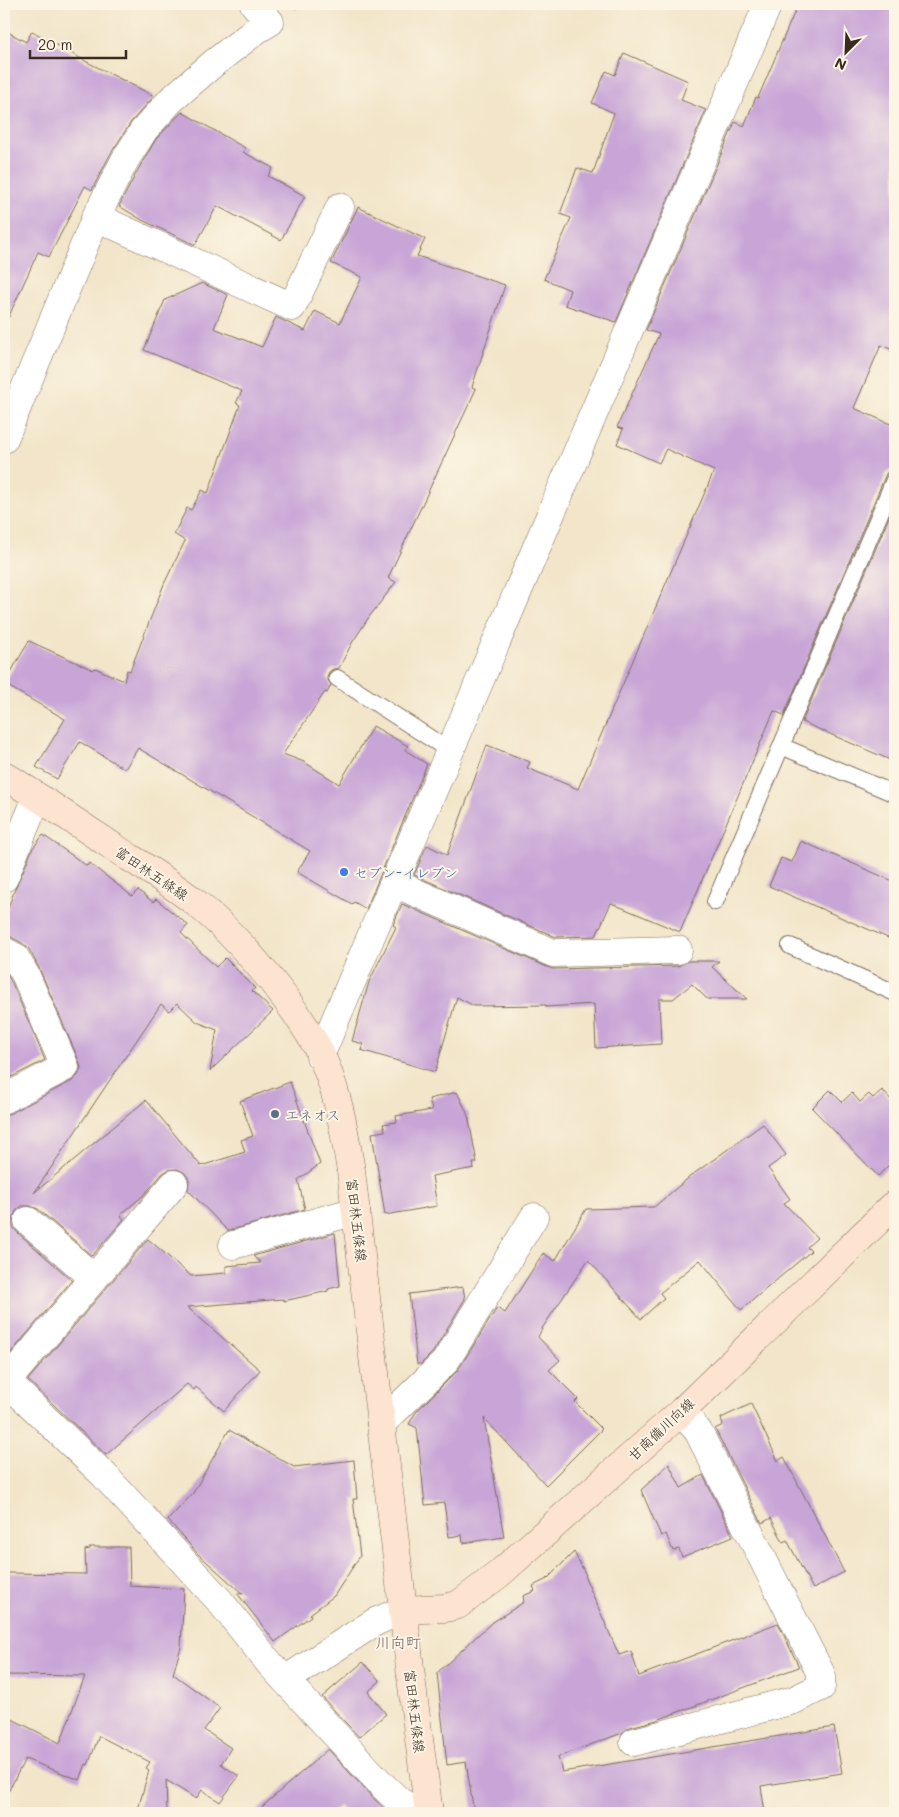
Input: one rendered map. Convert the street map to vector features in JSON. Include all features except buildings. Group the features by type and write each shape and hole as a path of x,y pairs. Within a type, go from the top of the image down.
{"main road":[{"name":"富田林五條線","path":"4,775 196,903 274,985 318,1049 340,1108 356,1211 403,1610 429,1810"},
{"name":"甘南備川向線","path":"403,1610 445,1608 458,1605 527,1551 681,1412 895,1204"}],"street":[{"path":"4,439 96,217 125,160 144,130 164,108 214,63 270,22 254,4"},
{"path":"320,1056 768,4"},
{"path":"96,217 292,307 340,207"},
{"path":"4,878 37,797"},
{"path":"394,883 553,953 678,950"},
{"path":"4,952 15,957 26,976 65,1067 4,1099"},
{"path":"174,1184 5,1380 104,1476 218,1599 285,1680 382,1786 398,1801 411,1808 429,1810"},
{"path":"233,1245 356,1211"},
{"path":"382,1424 445,1362 534,1217"},
{"path":"28,1222 94,1278"},
{"path":"634,1742 794,1700 821,1687 821,1674 698,1431 681,1412"},
{"path":"285,1680 375,1622 403,1610"}],"lane":[{"path":"715,902 895,478"},
{"path":"337,678 450,751"},
{"path":"781,746 895,794"},
{"path":"790,946 895,993"}],"place":[{"name":"セブン-イレブン","path":"344,872"},
{"name":"エネオス","path":"275,1114"}],"district":[{"name":"川向町","path":"398,1642"}]}
